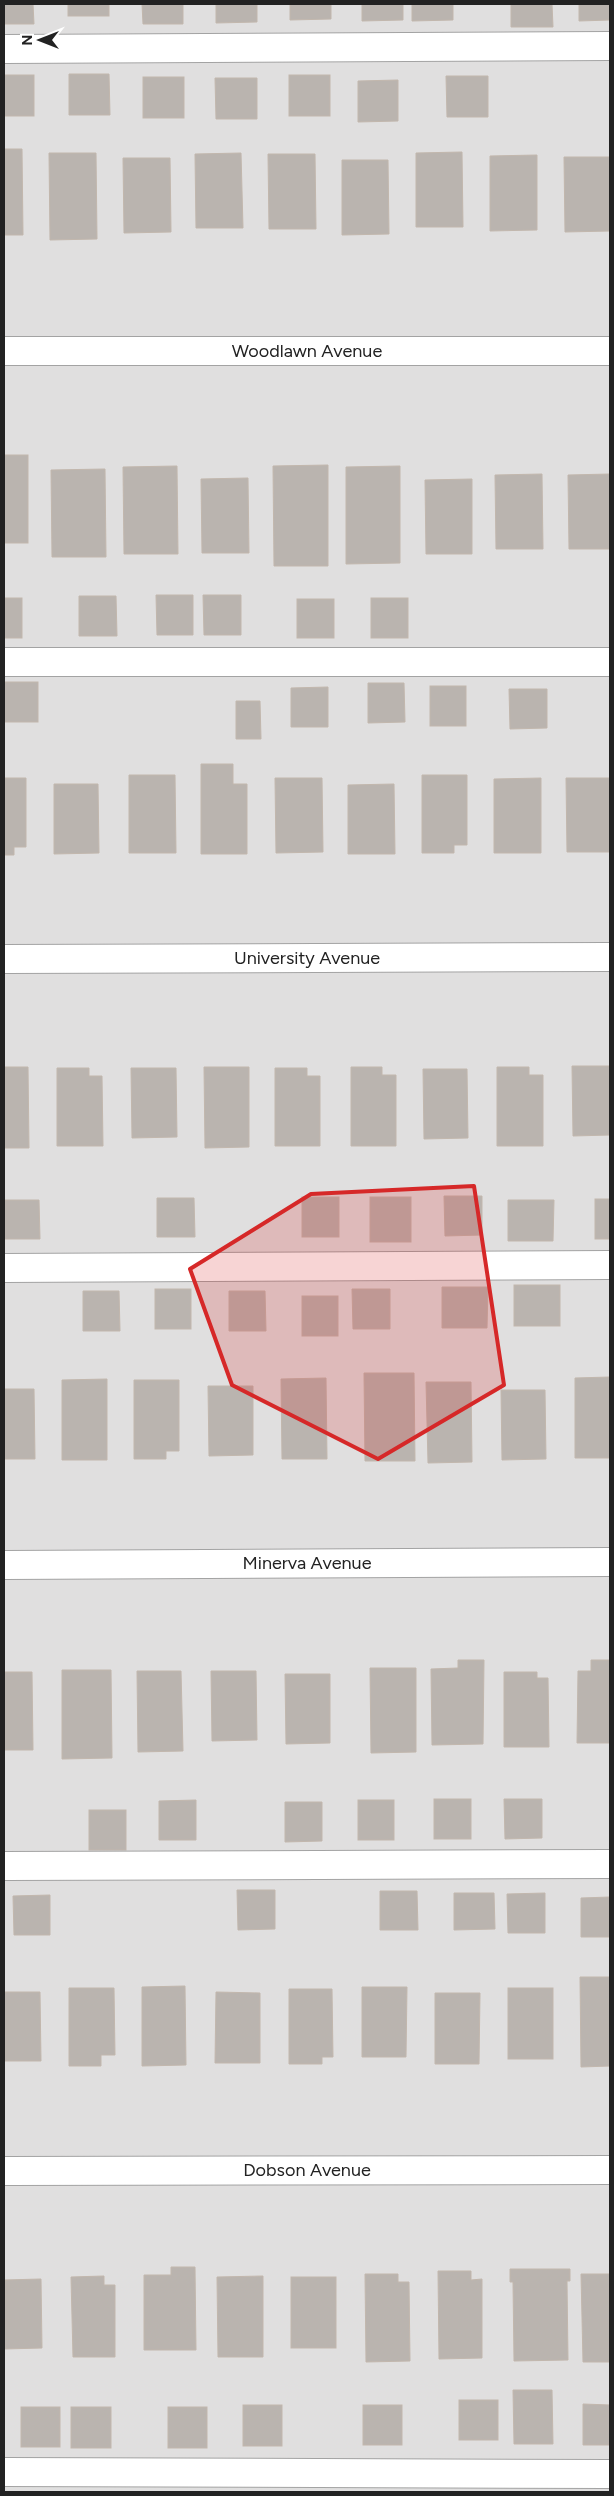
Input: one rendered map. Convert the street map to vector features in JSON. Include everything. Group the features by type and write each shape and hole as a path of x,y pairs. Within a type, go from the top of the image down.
{"street":[{"path":"4,48 610,46"},
{"name":"Woodlawn Avenue","path":"4,351 610,351"},
{"path":"4,662 610,662"},
{"name":"University Avenue","path":"4,959 610,957"},
{"path":"4,1268 610,1265"},
{"name":"Minerva Avenue","path":"4,1565 610,1562"},
{"path":"4,1866 610,1864"},
{"name":"Dobson Avenue","path":"4,2170 610,2170"},
{"path":"4,2472 610,2474"}],"highlighted area":[{"path":"474,1186 504,1385 378,1459 232,1385 190,1269 311,1194"}],"shaded area":[{"path":"4,4 610,4 610,2492 4,2492"}],"building":[{"path":"4,4 33,4 34,24 4,24"},
{"path":"68,4 109,4 109,16 68,16"},
{"path":"142,4 183,4 183,24 143,24"},
{"path":"216,4 257,4 257,22 216,23"},
{"path":"290,4 331,4 331,19 290,20"},
{"path":"362,4 403,4 403,20 362,21"},
{"path":"412,4 453,4 453,20 412,21"},
{"path":"511,4 552,4 553,27 511,27"},
{"path":"579,4 610,4 610,20 579,21"},
{"path":"69,74 109,74 110,115 69,115"},
{"path":"4,75 34,75 34,116 4,116"},
{"path":"289,75 330,75 330,116 289,116"},
{"path":"446,76 488,76 488,117 447,117"},
{"path":"143,77 184,77 184,118 143,118"},
{"path":"215,78 257,78 257,119 216,119"},
{"path":"398,80 398,121 358,122 358,81"},
{"path":"4,149 22,149 23,235 4,235"},
{"path":"462,152 463,227 416,227 416,153"},
{"path":"49,153 96,153 97,239 50,240"},
{"path":"241,153 243,228 196,228 195,154"},
{"path":"268,154 315,154 316,229 269,229"},
{"path":"537,155 537,230 490,231 490,156"},
{"path":"564,157 610,157 610,231 565,232"},
{"path":"123,158 170,158 171,232 124,233"},
{"path":"342,160 388,160 389,234 342,235"},
{"path":"4,455 28,455 28,543 4,543"},
{"path":"328,465 328,566 274,566 273,466"},
{"path":"177,466 178,554 124,554 123,467"},
{"path":"400,466 400,563 346,564 346,467"},
{"path":"105,469 106,557 52,557 51,470"},
{"path":"542,474 543,549 496,549 495,475"},
{"path":"610,474 610,549 569,549 568,475"},
{"path":"248,478 249,553 202,553 201,479"},
{"path":"472,479 472,554 426,554 425,480"},
{"path":"156,595 193,595 193,635 157,635"},
{"path":"203,595 241,595 241,635 204,635"},
{"path":"79,596 116,596 117,636 79,636"},
{"path":"4,598 22,598 22,638 4,638"},
{"path":"371,598 408,598 408,638 371,638"},
{"path":"297,599 334,599 334,638 297,638"},
{"path":"4,682 38,682 38,722 4,722"},
{"path":"368,683 404,683 405,722 368,723"},
{"path":"430,686 466,686 466,726 430,726"},
{"path":"328,687 328,727 291,727 291,688"},
{"path":"509,689 547,689 547,728 510,729"},
{"path":"236,701 260,701 261,739 236,739"},
{"path":"201,764 233,764 233,784 247,784 247,854 201,854"},
{"path":"129,775 175,775 176,853 129,853"},
{"path":"422,775 467,775 467,845 454,845 454,853 422,853"},
{"path":"4,778 26,778 26,847 14,847 14,855 4,855"},
{"path":"275,778 322,778 323,852 276,853"},
{"path":"541,778 541,853 494,853 494,779"},
{"path":"566,778 610,778 610,852 567,852"},
{"path":"54,784 98,784 99,853 54,854"},
{"path":"394,784 395,854 348,854 348,785"},
{"path":"572,1066 610,1066 610,1135 573,1136"},
{"path":"4,1067 28,1067 29,1148 4,1148"},
{"path":"204,1067 249,1067 249,1147 205,1148"},
{"path":"351,1067 382,1067 382,1075 396,1075 396,1146 351,1146"},
{"path":"497,1067 529,1067 529,1075 543,1075 543,1146 497,1146"},
{"path":"57,1068 89,1068 89,1076 102,1076 103,1146 57,1146"},
{"path":"131,1068 176,1068 177,1137 132,1138"},
{"path":"275,1068 307,1068 307,1076 320,1076 320,1146 275,1146"},
{"path":"423,1069 467,1069 468,1138 424,1139"},
{"path":"444,1196 482,1196 482,1235 445,1236"},
{"path":"302,1197 339,1197 339,1237 302,1237"},
{"path":"370,1197 411,1197 411,1242 370,1242"},
{"path":"157,1198 194,1198 195,1237 157,1237"},
{"path":"595,1199 610,1199 610,1239 595,1239"},
{"path":"4,1200 39,1200 40,1239 4,1239"},
{"path":"508,1200 554,1200 553,1241 508,1241"},
{"path":"514,1285 560,1285 560,1326 514,1326"},
{"path":"442,1287 488,1287 487,1328 442,1328"},
{"path":"155,1289 191,1289 191,1329 155,1329"},
{"path":"352,1289 390,1289 390,1329 353,1329"},
{"path":"83,1291 119,1291 120,1331 83,1331"},
{"path":"229,1291 265,1291 266,1331 229,1331"},
{"path":"302,1296 338,1296 338,1336 302,1336"},
{"path":"364,1373 414,1373 415,1461 365,1461"},
{"path":"610,1377 610,1458 575,1458 575,1378"},
{"path":"326,1378 327,1459 282,1459 281,1379"},
{"path":"107,1379 107,1460 62,1460 62,1380"},
{"path":"134,1380 179,1380 179,1451 166,1451 166,1459 134,1459"},
{"path":"426,1382 471,1382 472,1462 428,1463"},
{"path":"208,1386 253,1386 253,1455 209,1456"},
{"path":"4,1389 34,1389 35,1459 4,1459"},
{"path":"501,1390 545,1390 546,1459 502,1460"},
{"path":"458,1660 484,1660 483,1744 432,1745 431,1669 458,1668"},
{"path":"591,1660 610,1660 610,1743 577,1743 578,1671 591,1671"},
{"path":"370,1668 416,1668 416,1752 371,1753"},
{"path":"62,1670 111,1670 112,1758 62,1759"},
{"path":"137,1671 181,1671 183,1751 138,1752"},
{"path":"211,1671 256,1671 257,1740 212,1741"},
{"path":"4,1672 32,1672 33,1750 4,1750"},
{"path":"504,1672 537,1672 537,1678 548,1678 549,1747 504,1747"},
{"path":"285,1674 330,1674 330,1743 286,1744"},
{"path":"434,1799 471,1799 471,1839 434,1839"},
{"path":"504,1799 542,1799 542,1838 505,1839"},
{"path":"196,1800 196,1840 159,1840 159,1801"},
{"path":"358,1800 394,1800 394,1840 358,1840"},
{"path":"285,1802 322,1802 322,1841 285,1842"},
{"path":"89,1810 126,1810 126,1850 89,1850"},
{"path":"237,1890 275,1890 275,1929 238,1930"},
{"path":"380,1891 417,1891 418,1930 380,1930"},
{"path":"454,1893 494,1893 495,1929 454,1930"},
{"path":"545,1893 545,1933 508,1933 507,1894"},
{"path":"50,1895 50,1935 14,1935 13,1896"},
{"path":"610,1897 610,1937 581,1937 581,1898"},
{"path":"580,1977 610,1977 610,2066 581,2067"},
{"path":"185,1986 186,2065 142,2066 142,1987"},
{"path":"362,1987 407,1987 406,2057 362,2057"},
{"path":"69,1988 114,1988 115,2055 101,2055 101,2066 69,2066"},
{"path":"508,1988 553,1988 553,2059 508,2059"},
{"path":"289,1989 332,1989 333,2057 322,2057 322,2064 289,2064"},
{"path":"4,1992 40,1992 41,2061 4,2061"},
{"path":"216,1992 260,1993 260,2063 215,2063"},
{"path":"435,1993 480,1993 479,2064 435,2064"},
{"path":"171,2267 195,2267 196,2350 144,2350 144,2275 171,2275"},
{"path":"510,2269 570,2269 570,2281 567,2281 568,2360 514,2361 513,2282 510,2282"},
{"path":"438,2271 471,2271 471,2280 482,2279 482,2358 439,2359"},
{"path":"365,2274 398,2274 398,2282 409,2282 410,2361 366,2362"},
{"path":"581,2274 610,2274 610,2362 583,2362"},
{"path":"104,2276 104,2285 115,2285 115,2357 73,2357 71,2277"},
{"path":"263,2276 263,2357 218,2357 217,2277"},
{"path":"291,2277 336,2277 336,2348 291,2348"},
{"path":"41,2279 42,2348 4,2349 4,2280"},
{"path":"513,2390 552,2390 553,2444 514,2444"},
{"path":"459,2400 498,2400 498,2440 459,2440"},
{"path":"583,2404 610,2405 610,2445 583,2445"},
{"path":"243,2405 282,2405 282,2446 243,2446"},
{"path":"363,2405 402,2405 402,2445 363,2445"},
{"path":"21,2407 60,2407 60,2447 21,2447"},
{"path":"71,2407 111,2407 111,2448 71,2448"},
{"path":"168,2407 207,2407 207,2448 168,2448"}]}
